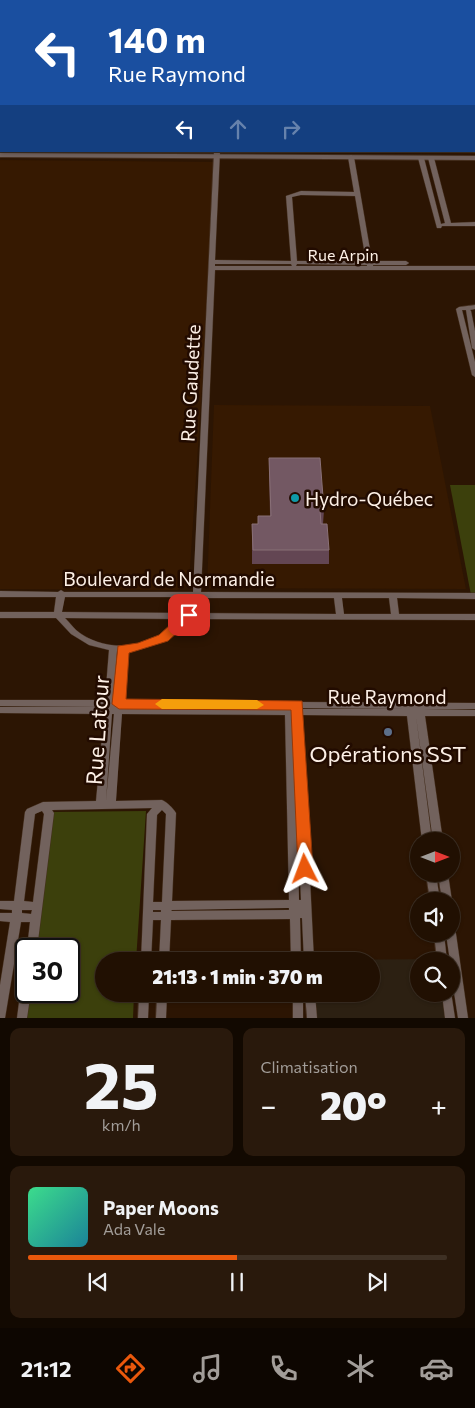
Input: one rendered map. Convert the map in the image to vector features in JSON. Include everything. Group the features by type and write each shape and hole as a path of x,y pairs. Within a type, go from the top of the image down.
{"street":[{"path":"0,155 10,158"},
{"path":"0,160 10,158 217,156 352,160 475,158"},
{"name":"Rue Gaudette","path":"189,615 197,594 217,156"},
{"path":"352,160 369,265"},
{"path":"422,160 439,227"},
{"path":"431,160 475,162"},
{"path":"431,160 448,223"},
{"path":"294,265 289,196 302,193 357,194"},
{"path":"431,196 440,196"},
{"path":"439,227 448,223 475,224"},
{"path":"439,227 475,228"},
{"name":"Rue Arpin","path":"212,265 475,263"},
{"name":"Rue Arpin","path":"369,265 475,268"},
{"path":"467,310 475,307"},
{"path":"467,310 475,348"},
{"path":"467,310 475,376"},
{"path":"58,615 61,593"},
{"name":"Boulevard de Normandie","path":"0,594 475,596"},
{"path":"338,595 340,616"},
{"path":"393,595 395,617"},
{"name":"Boulevard de Normandie","path":"0,615 475,617"},
{"name":"Rue Latour","path":"58,615 66,627 94,645 118,649 139,647 163,638 189,615"},
{"name":"Rue Latour","path":"101,804 118,649"},
{"name":"Rue Raymond","path":"0,703 208,708 415,709 475,706"},
{"name":"Rue Latour","path":"43,806 112,804 113,707"},
{"name":"Rue Raymond","path":"0,710 113,707"},
{"path":"293,708 297,800 307,909 309,952"},
{"path":"415,709 421,798 426,832"},
{"path":"415,709 437,832"},
{"name":"Rue Raymond","path":"415,709 475,713"},
{"path":"421,798 432,798"},
{"path":"296,952 297,800"},
{"path":"112,804 162,804 171,813 164,952"},
{"path":"146,952 152,814 162,804"},
{"path":"0,1018 18,906 30,812 43,806 49,813 33,938"},
{"path":"0,905 37,906"},
{"path":"148,911 307,909"},
{"path":"0,917 36,918"},
{"path":"143,1018 144,1002"},
{"path":"161,1018 162,1002"},
{"path":"298,1002 298,1018"},
{"path":"311,1002 312,1018"},
{"path":"448,1002 450,1018"},
{"path":"459,1002 463,1018"},
{"path":"22,1018 24,1003"}],"shaded area":[{"path":"310,152 475,152 475,154"},
{"path":"0,160 217,162 189,582 177,590 0,589"},
{"path":"214,405 430,406 466,589 207,588"},
{"path":"380,959 410,959 410,1002 448,1002 450,1018 312,1018 311,1002 380,1002"}],"green space":[{"path":"450,485 475,485 475,595 471,595"},
{"path":"146,811 137,952 95,952 95,1002 134,1002 133,1018 21,1018 23,1003 80,1003 80,938 32,938 49,812"}],"building":[{"name":"Hydro-Québec","path":"269,458 320,458 324,510 320,510 321,524 327,524 329,550 253,550 252,524 258,524 258,516 271,516"}],"slow traffic":[{"path":"162,704 257,705"}],"place":[{"name":"Hydro-Québec","path":"295,498"},
{"name":"Opérations SST","path":"388,732"}],"route":[{"path":"189,615 178,627 163,638 139,647 122,649 119,704 297,705 305,869"}]}
